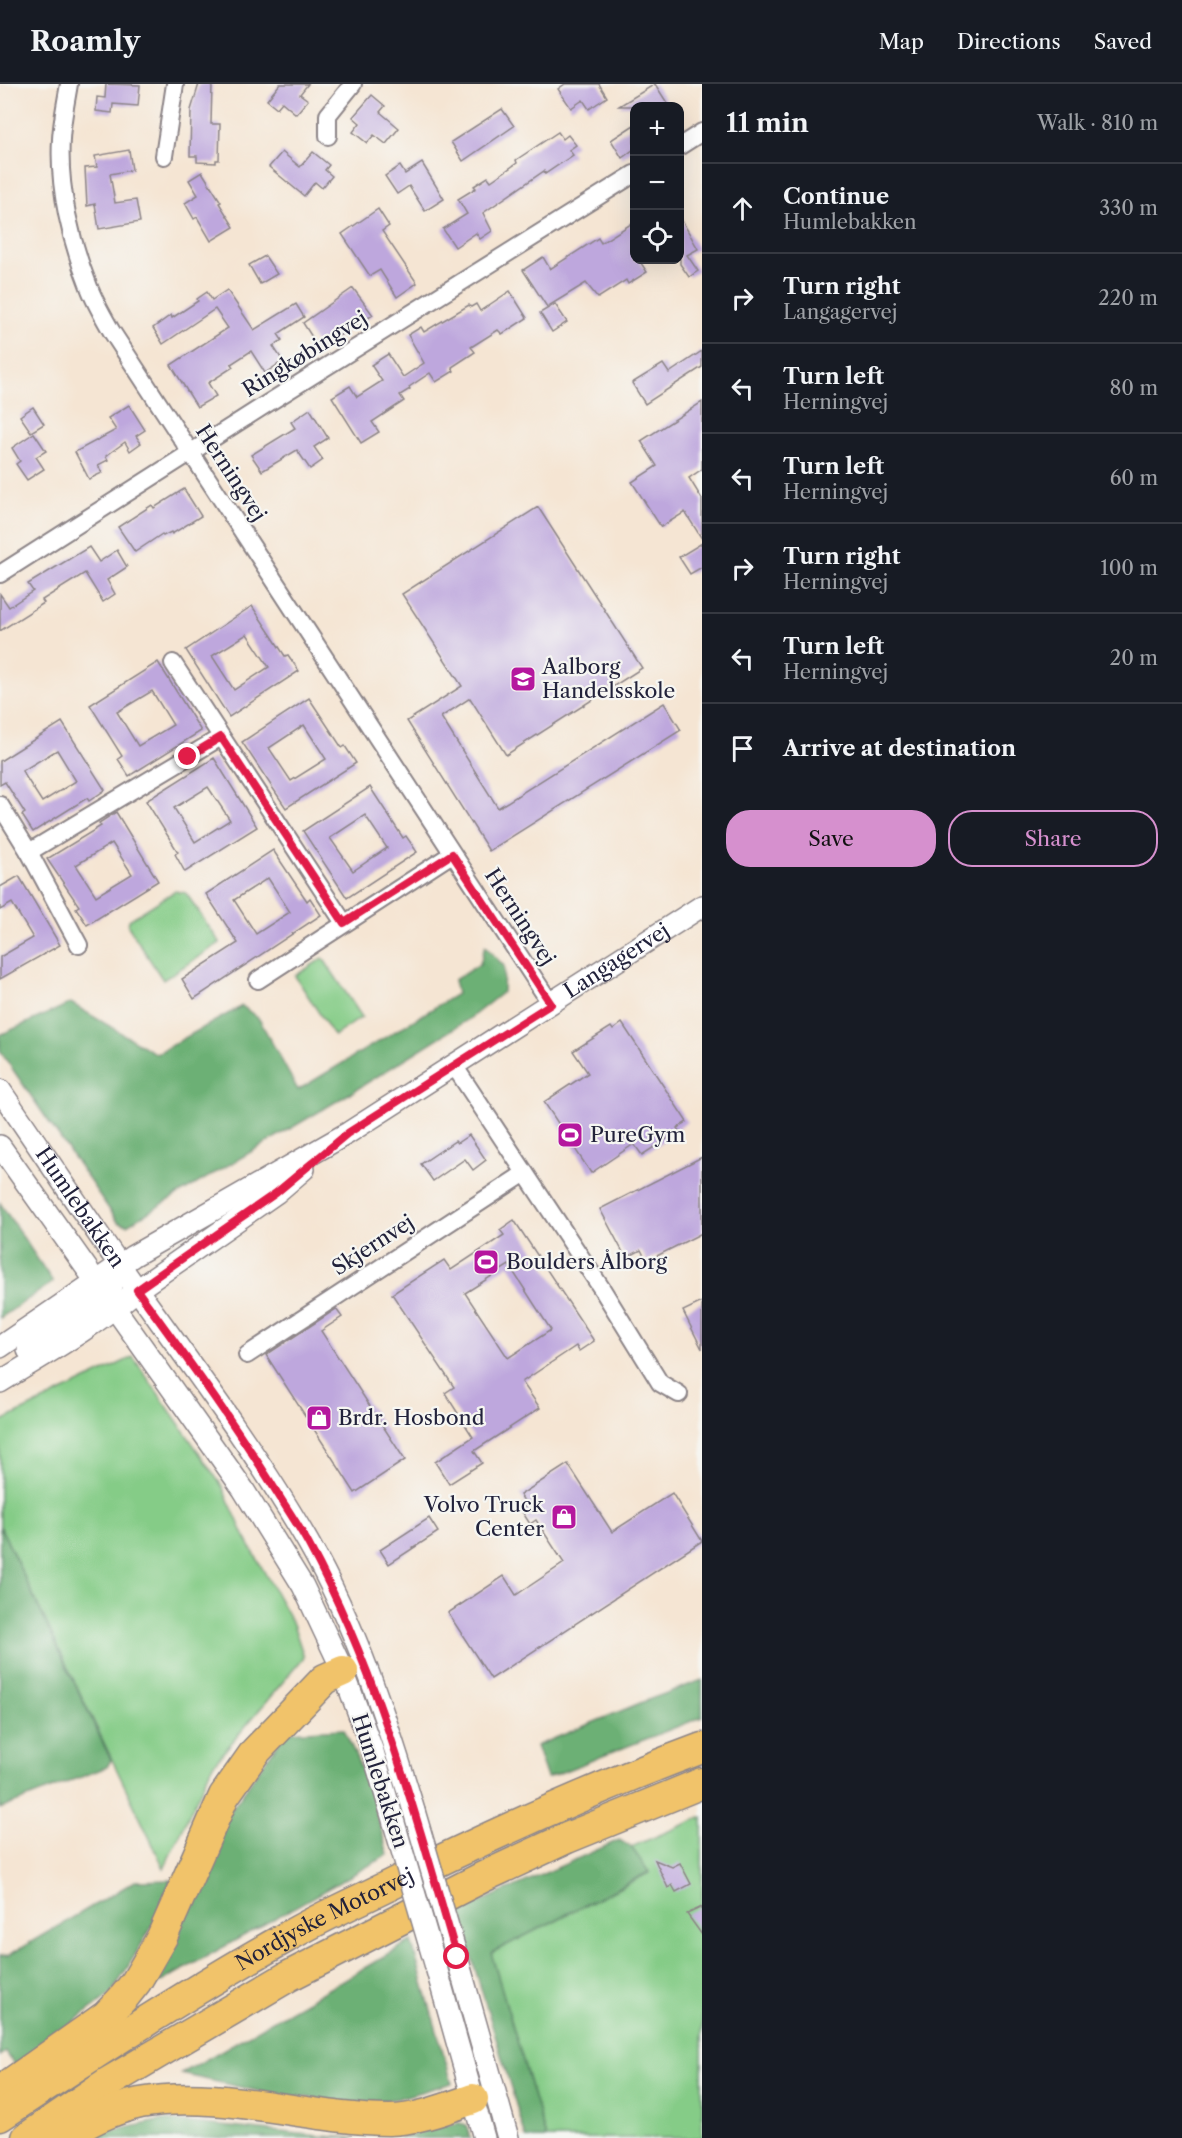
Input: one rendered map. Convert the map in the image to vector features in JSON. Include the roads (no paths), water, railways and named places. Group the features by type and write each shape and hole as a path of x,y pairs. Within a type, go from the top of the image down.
{"highway":[{"path":"0,2091 106,2016 124,1997 142,1972 162,1937 224,1796 237,1775 255,1752 325,1679 354,1667"},
{"name":"Nordjyske Motorvej","path":"0,2116 132,2028 287,1936 554,1807 639,1771 702,1748"},
{"name":"Nordjyske Motorvej","path":"27,2138 109,2082 289,1976 504,1867 567,1838 702,1783"},
{"path":"61,2138 102,2115 128,2106 154,2102 210,2101 391,2120 421,2114 483,2095"}],"street":[{"name":"Herningvej","path":"69,84 61,140 63,184 74,243 89,290 112,332 551,1004"},
{"path":"164,156 175,84"},
{"path":"328,136 328,115 353,84"},
{"path":"684,143 702,132"},
{"name":"Ringkøbingvej","path":"0,574 630,177"},
{"path":"173,663 344,923"},
{"path":"29,852 221,737"},
{"path":"0,805 29,852 80,945"},
{"path":"258,980 452,854"},
{"name":"Langagervej","path":"0,1369 107,1295 128,1277 219,1217 247,1190 348,1133 702,906"},
{"path":"453,1065 660,1383 679,1394"},
{"name":"Humlebakken","path":"0,1090 128,1277 247,1444 309,1543 333,1593 354,1667 374,1752 436,1967 483,2095 508,2138"},
{"name":"Langagervej","path":"128,1277 276,1193 348,1133"},
{"name":"Humlebakken","path":"0,1146 243,1489 354,1667 392,1738 457,1957 483,2095 484,2138"},
{"name":"Skjernvej","path":"247,1355 525,1173"},
{"path":"107,1295 128,1277"},
{"name":"Langagervej","path":"0,1347 107,1295"},
{"name":"Langagervej","path":"0,1382 66,1342 107,1295"}],"place":[{"name":"Aalborg Handelsskole","path":"523,679"},
{"name":"PureGym","path":"570,1135"},
{"name":"Boulders Ålborg","path":"486,1262"},
{"name":"Brdr. Hosbond","path":"319,1418"},
{"name":"Volvo Truck Center","path":"564,1517"}]}
